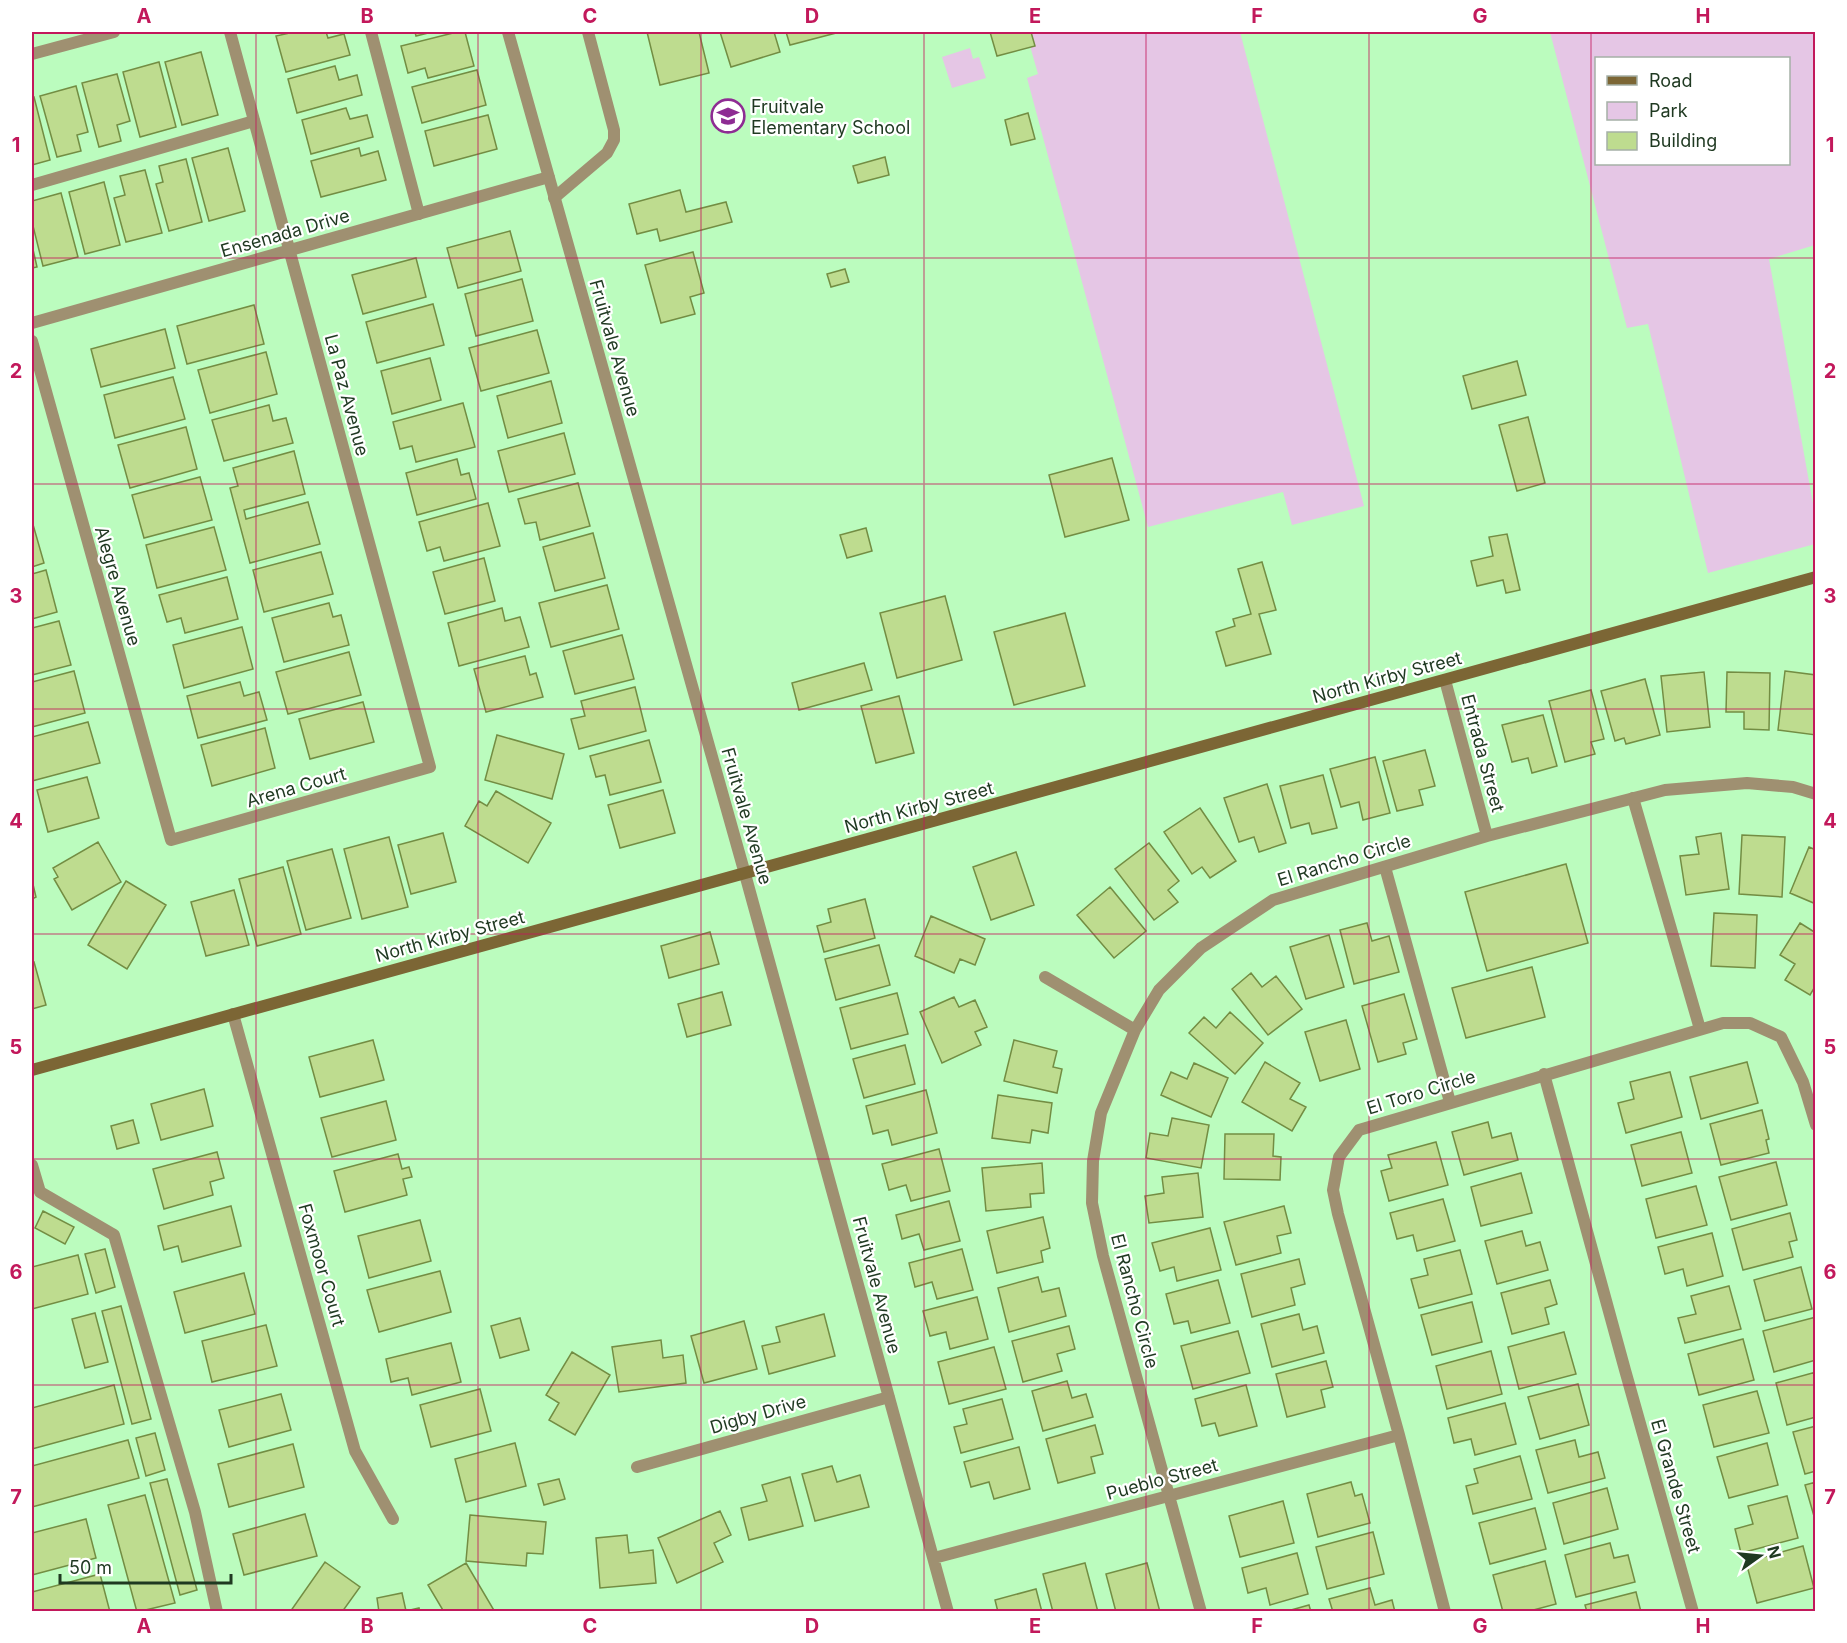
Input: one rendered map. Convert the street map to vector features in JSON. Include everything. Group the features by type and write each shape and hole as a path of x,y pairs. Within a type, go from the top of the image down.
{"street":[{"path":"32,54 114,32"},
{"name":"La Paz Avenue","path":"230,32 430,767"},
{"path":"371,32 419,214"},
{"name":"Fruitvale Avenue","path":"508,32 745,874 948,1611"},
{"path":"554,198 607,153 614,140 614,130 588,32"},
{"path":"32,185 254,122"},
{"name":"Ensenada Drive","path":"32,323 549,177"},
{"name":"Alegre Avenue","path":"32,341 171,840"},
{"name":"North Kirby Street","path":"32,1070 1815,577"},
{"name":"Entrada Street","path":"1445,680 1487,836"},
{"name":"Arena Court","path":"171,840 430,767"},
{"name":"El Rancho Circle","path":"1201,1611 1103,1256 1092,1203 1094,1161 1101,1113 1135,1030 1159,990 1201,948 1273,900 1487,836 1665,790 1747,783 1793,787 1815,794"},
{"path":"1634,798 1700,1029"},
{"path":"1385,867 1450,1102"},
{"path":"1045,977 1135,1030"},
{"name":"Foxmoor Court","path":"233,1014 356,1451 393,1519"},
{"name":"El Toro Circle","path":"1445,1611 1338,1214 1334,1190 1339,1157 1359,1130 1723,1023 1750,1023 1781,1037 1803,1082 1815,1125"},
{"name":"El Grande Street","path":"1544,1074 1693,1611"},
{"path":"32,1165 40,1192 114,1235 195,1512 217,1611"},
{"name":"Digby Drive","path":"637,1467 889,1397"},
{"name":"Pueblo Street","path":"933,1558 1399,1435"}],"green space":[{"path":"1026,32 1240,32 1364,506 1292,525 1283,492 1148,527 1027,78 1038,74"},
{"path":"1550,32 1815,32 1815,245 1769,259 1815,515 1815,544 1708,573 1648,324 1627,328"},
{"path":"970,48 973,59 979,57 986,78 952,88 942,57"}],"building":[{"path":"294,32 326,32 328,38 344,34 350,55 286,72 276,36"},
{"path":"415,32 432,32 416,36"},
{"path":"465,32 474,66 428,78 425,68 408,73 401,46"},
{"path":"647,32 699,32 709,73 660,85"},
{"path":"720,32 774,32 780,52 731,67"},
{"path":"786,32 840,32 790,45"},
{"path":"990,32 1031,32 1035,46 997,56"},
{"path":"201,52 218,115 182,125 165,62"},
{"path":"159,62 176,127 140,137 123,72"},
{"path":"335,66 339,80 357,75 362,95 297,113 288,79"},
{"path":"477,70 486,105 422,123 412,87"},
{"path":"117,74 130,121 117,125 121,141 99,147 82,83"},
{"path":"76,86 88,132 77,135 81,151 57,157 40,96"},
{"path":"34,97 50,160 32,165 32,98"},
{"path":"346,108 350,119 367,115 373,137 311,154 302,120"},
{"path":"1028,113 1035,139 1011,145 1005,120"},
{"path":"488,115 497,149 434,166 425,131"},
{"path":"228,148 245,211 209,221 192,158"},
{"path":"359,148 361,156 378,151 386,180 321,197 311,161"},
{"path":"885,157 889,175 858,183 853,166"},
{"path":"186,159 202,222 169,231 156,184 163,182 159,166"},
{"path":"145,170 162,233 126,242 114,198 125,195 120,176"},
{"path":"104,182 120,245 85,254 69,192"},
{"path":"680,190 686,212 726,202 732,222 660,241 657,229 637,234 629,204"},
{"path":"61,193 78,257 43,266 32,222 32,201"},
{"path":"510,231 521,271 458,288 447,248"},
{"path":"32,245 37,267 32,268"},
{"path":"693,252 704,293 690,297 695,314 661,323 645,265"},
{"path":"416,258 426,297 363,314 352,275"},
{"path":"845,269 849,282 831,287 827,274"},
{"path":"522,279 533,321 476,336 465,294"},
{"path":"433,304 444,345 377,363 366,322"},
{"path":"254,305 264,344 187,364 177,326"},
{"path":"165,329 175,368 101,387 91,349"},
{"path":"537,330 549,373 481,391 469,348"},
{"path":"266,352 277,394 210,413 198,370"},
{"path":"430,358 441,400 392,414 381,371"},
{"path":"1517,361 1526,395 1472,409 1463,376"},
{"path":"173,377 185,419 115,438 104,395"},
{"path":"551,381 562,423 508,438 497,396"},
{"path":"463,403 475,447 416,462 412,446 400,449 393,422"},
{"path":"269,405 273,421 286,418 293,443 224,461 212,420"},
{"path":"1528,417 1545,483 1517,491 1499,425"},
{"path":"186,427 197,469 130,488 118,445"},
{"path":"564,433 575,474 509,492 498,451"},
{"path":"294,451 305,494 244,510 246,519 308,502 320,544 250,563 230,488 238,486 233,468"},
{"path":"1112,458 1129,520 1065,537 1049,475"},
{"path":"457,459 461,475 469,473 476,499 417,515 406,473"},
{"path":"200,477 212,520 144,538 132,495"},
{"path":"578,483 590,526 540,540 536,522 525,524 518,499"},
{"path":"488,503 500,546 444,561 440,547 427,551 419,522"},
{"path":"32,521 44,563 32,567"},
{"path":"214,527 226,570 157,588 146,545"},
{"path":"866,528 872,551 847,558 840,535"},
{"path":"593,533 605,578 555,591 543,547"},
{"path":"1507,534 1520,590 1506,593 1503,580 1477,586 1471,561 1493,556 1489,537"},
{"path":"321,552 333,594 264,612 253,570"},
{"path":"484,558 495,601 445,614 433,572"},
{"path":"1262,562 1276,610 1259,614 1271,654 1226,666 1216,632 1235,626 1233,619 1251,614 1238,569"},
{"path":"46,570 57,612 32,619 32,574"},
{"path":"227,577 238,619 185,633 181,618 167,622 159,595"},
{"path":"607,585 619,629 551,647 539,603"},
{"path":"945,596 962,660 897,678 880,613"},
{"path":"329,603 333,617 341,615 349,645 284,662 272,618"},
{"path":"502,608 505,621 520,617 529,647 459,666 448,623"},
{"path":"1065,613 1085,686 1014,705 994,632"},
{"path":"59,621 71,665 32,675 32,628"},
{"path":"242,627 253,669 184,688 173,645"},
{"path":"622,635 634,679 575,694 563,651"},
{"path":"349,652 361,695 288,714 276,672"},
{"path":"525,656 530,675 536,673 543,697 486,712 474,669"},
{"path":"864,663 872,690 799,710 792,683"},
{"path":"74,671 85,713 32,727 32,682"},
{"path":"1785,671 1816,675 1816,735 1778,730"},
{"path":"1704,672 1710,727 1667,732 1661,676"},
{"path":"1727,672 1770,673 1769,730 1744,729 1744,712 1726,712"},
{"path":"1645,679 1660,735 1626,744 1624,738 1615,741 1601,691"},
{"path":"240,682 244,696 259,692 267,720 198,738 187,696"},
{"path":"635,687 646,731 579,749 571,719 585,716 581,701"},
{"path":"1591,690 1604,739 1591,742 1595,754 1565,762 1549,701"},
{"path":"899,696 914,753 876,763 861,706"},
{"path":"363,702 374,742 310,759 299,719"},
{"path":"1543,715 1557,766 1532,773 1528,758 1512,762 1502,725"},
{"path":"88,722 100,763 32,781 32,737"},
{"path":"265,728 275,768 212,786 201,745"},
{"path":"497,735 564,754 552,799 485,780"},
{"path":"649,740 661,782 610,795 605,775 596,777 590,756"},
{"path":"1425,750 1435,786 1419,790 1423,805 1397,811 1383,761"},
{"path":"1375,757 1390,813 1363,820 1359,802 1341,807 1330,769"},
{"path":"1323,775 1337,828 1312,834 1309,823 1291,828 1280,786"},
{"path":"87,777 99,818 48,832 37,790"},
{"path":"1267,784 1286,843 1259,852 1254,837 1239,842 1224,798"},
{"path":"663,790 675,833 620,848 608,805"},
{"path":"496,791 551,823 528,863 465,826 479,801 487,806"},
{"path":"1200,808 1236,861 1210,878 1202,867 1192,874 1164,832"},
{"path":"443,833 456,882 411,894 398,845"},
{"path":"1721,833 1729,889 1686,895 1680,856 1699,854 1696,837"},
{"path":"1742,835 1785,837 1782,897 1739,894"},
{"path":"389,837 408,907 362,919 344,849"},
{"path":"98,842 121,882 72,910 54,879 58,877 53,868"},
{"path":"1149,843 1179,881 1168,890 1178,902 1154,920 1115,869"},
{"path":"1809,847 1816,850 1816,904 1790,893"},
{"path":"332,849 351,918 306,930 287,861"},
{"path":"1016,852 1034,905 991,920 973,867"},
{"path":"1566,864 1588,943 1487,971 1465,892"},
{"path":"283,867 301,934 257,946 239,879"},
{"path":"32,880 36,897 32,899"},
{"path":"126,881 166,905 127,969 88,945"},
{"path":"1110,887 1146,931 1114,958 1077,915"},
{"path":"234,890 249,945 206,956 191,902"},
{"path":"865,899 875,938 824,952 817,926 831,922 828,909"},
{"path":"1714,913 1757,915 1755,968 1711,966"},
{"path":"931,916 985,939 975,965 960,959 954,973 915,956"},
{"path":"1367,923 1372,941 1389,936 1399,972 1354,984 1340,930"},
{"path":"1800,923 1816,933 1816,985 1810,995 1785,980 1795,964 1780,955"},
{"path":"710,932 719,964 669,978 661,946"},
{"path":"1329,935 1344,987 1306,999 1290,947"},
{"path":"879,945 890,985 836,1000 825,959"},
{"path":"34,962 46,1005 32,1009 32,963"},
{"path":"1532,967 1545,1017 1466,1038 1452,988"},
{"path":"1251,973 1262,987 1276,976 1302,1009 1268,1035 1232,989"},
{"path":"722,992 731,1025 687,1037 678,1004"},
{"path":"897,993 908,1034 851,1049 840,1008"},
{"path":"1404,994 1417,1039 1403,1043 1406,1054 1378,1062 1362,1006"},
{"path":"954,997 959,1007 975,1000 987,1027 975,1032 981,1045 942,1063 920,1012"},
{"path":"1230,1012 1263,1043 1235,1074 1189,1033 1204,1017 1216,1028"},
{"path":"1346,1020 1360,1069 1320,1081 1305,1032"},
{"path":"373,1040 384,1080 320,1097 309,1057"},
{"path":"1014,1040 1057,1051 1053,1067 1062,1069 1057,1093 1004,1081"},
{"path":"905,1045 915,1084 864,1098 853,1059"},
{"path":"1265,1062 1300,1083 1290,1099 1306,1107 1292,1131 1242,1102"},
{"path":"1747,1062 1758,1103 1701,1119 1690,1077"},
{"path":"1194,1063 1228,1078 1211,1117 1161,1095 1171,1072 1187,1079"},
{"path":"1670,1072 1682,1117 1626,1133 1618,1103 1634,1099 1630,1082"},
{"path":"204,1089 213,1126 161,1140 151,1104"},
{"path":"926,1090 937,1133 892,1145 888,1130 873,1134 866,1106"},
{"path":"998,1095 1052,1103 1048,1133 1032,1130 1030,1143 992,1138"},
{"path":"386,1101 396,1140 332,1157 321,1118"},
{"path":"1762,1110 1769,1139 1766,1140 1769,1153 1721,1165 1710,1124"},
{"path":"1172,1118 1209,1125 1201,1168 1146,1158 1150,1133 1168,1136"},
{"path":"133,1120 139,1143 117,1149 111,1126"},
{"path":"1488,1122 1492,1138 1511,1133 1518,1160 1464,1175 1452,1132"},
{"path":"1681,1132 1692,1173 1642,1186 1631,1145"},
{"path":"1225,1134 1274,1134 1273,1156 1281,1157 1280,1180 1224,1179"},
{"path":"1436,1142 1448,1185 1389,1201 1381,1171 1392,1168 1388,1155"},
{"path":"939,1149 950,1191 911,1201 906,1185 889,1190 882,1164"},
{"path":"217,1152 224,1178 210,1182 213,1195 164,1209 153,1169"},
{"path":"398,1154 402,1169 409,1167 412,1177 403,1179 407,1195 345,1212 334,1171"},
{"path":"1776,1162 1787,1205 1731,1220 1719,1177"},
{"path":"1042,1163 1044,1193 1030,1194 1031,1207 986,1211 982,1168"},
{"path":"1198,1173 1203,1217 1149,1223 1145,1196 1164,1193 1162,1177"},
{"path":"1521,1173 1532,1213 1481,1226 1471,1187"},
{"path":"1696,1186 1707,1225 1656,1238 1646,1199"},
{"path":"1443,1199 1455,1241 1417,1251 1413,1235 1397,1239 1390,1213"},
{"path":"949,1201 960,1241 924,1250 919,1234 902,1239 896,1215"},
{"path":"231,1206 241,1246 182,1262 178,1246 164,1250 158,1226"},
{"path":"1284,1206 1291,1233 1277,1236 1281,1253 1236,1265 1224,1222"},
{"path":"43,1211 74,1227 65,1244 35,1228"},
{"path":"1790,1213 1797,1240 1789,1242 1793,1257 1743,1270 1732,1229"},
{"path":"1043,1217 1050,1248 1041,1251 1043,1262 997,1273 987,1231"},
{"path":"420,1220 431,1261 369,1278 358,1236"},
{"path":"1210,1228 1221,1270 1177,1281 1174,1267 1160,1271 1152,1243"},
{"path":"1522,1231 1526,1246 1540,1242 1548,1270 1497,1284 1485,1241"},
{"path":"1712,1233 1723,1276 1687,1286 1683,1269 1665,1274 1658,1247"},
{"path":"105,1249 115,1287 96,1293 85,1254"},
{"path":"962,1249 973,1290 937,1299 932,1282 915,1287 909,1263"},
{"path":"1460,1250 1472,1294 1419,1308 1411,1279 1428,1275 1424,1259"},
{"path":"78,1255 88,1294 32,1309 32,1267"},
{"path":"1299,1259 1305,1284 1291,1288 1295,1305 1252,1317 1241,1274"},
{"path":"1801,1267 1812,1309 1765,1321 1754,1280"},
{"path":"440,1271 451,1312 379,1332 367,1290"},
{"path":"244,1273 255,1314 185,1333 174,1292"},
{"path":"1038,1277 1042,1292 1059,1288 1066,1316 1009,1332 998,1288"},
{"path":"1218,1280 1230,1323 1191,1333 1188,1321 1174,1324 1166,1294"},
{"path":"1550,1280 1557,1304 1545,1308 1549,1324 1512,1334 1501,1293"},
{"path":"1729,1286 1741,1329 1685,1343 1678,1318 1696,1314 1691,1296"},
{"path":"977,1297 988,1339 950,1349 946,1332 930,1336 923,1311"},
{"path":"1472,1302 1482,1342 1432,1355 1421,1315"},
{"path":"121,1306 151,1419 132,1424 102,1311"},
{"path":"95,1313 108,1362 85,1368 72,1319"},
{"path":"824,1314 835,1356 769,1374 762,1346 780,1342 776,1327"},
{"path":"1299,1314 1303,1330 1317,1326 1324,1353 1272,1367 1261,1324"},
{"path":"1816,1317 1816,1360 1774,1372 1763,1331"},
{"path":"520,1318 529,1350 500,1358 491,1326"},
{"path":"744,1321 757,1369 704,1383 691,1336"},
{"path":"266,1325 277,1366 212,1382 202,1341"},
{"path":"1069,1326 1075,1349 1057,1354 1062,1371 1023,1382 1012,1341"},
{"path":"1238,1331 1250,1373 1193,1389 1181,1346"},
{"path":"1564,1332 1576,1374 1519,1389 1508,1347"},
{"path":"1743,1339 1754,1380 1699,1395 1688,1354"},
{"path":"661,1340 663,1358 683,1355 686,1383 619,1392 612,1347"},
{"path":"451,1343 461,1382 412,1395 408,1378 391,1382 386,1359"},
{"path":"994,1347 1006,1389 949,1404 938,1362"},
{"path":"1491,1351 1502,1394 1447,1409 1436,1366"},
{"path":"572,1352 610,1375 575,1435 549,1420 559,1403 546,1395"},
{"path":"1326,1361 1333,1387 1321,1390 1325,1407 1287,1417 1276,1374"},
{"path":"1816,1372 1816,1417 1787,1425 1776,1383"},
{"path":"1067,1381 1072,1398 1086,1394 1093,1417 1043,1431 1032,1391"},
{"path":"1578,1384 1589,1425 1540,1439 1528,1397"},
{"path":"114,1385 124,1424 32,1449 32,1408"},
{"path":"1246,1385 1257,1426 1219,1436 1215,1423 1202,1426 1195,1399"},
{"path":"480,1389 491,1431 431,1447 420,1405"},
{"path":"1757,1391 1769,1433 1714,1447 1703,1405"},
{"path":"281,1394 291,1430 229,1447 219,1410"},
{"path":"1002,1399 1013,1439 961,1453 954,1427 967,1424 963,1409"},
{"path":"1505,1403 1516,1444 1475,1455 1471,1439 1454,1443 1448,1418"},
{"path":"1095,1425 1103,1454 1091,1457 1095,1473 1058,1483 1046,1439"},
{"path":"1816,1426 1816,1471 1805,1474 1793,1432"},
{"path":"155,1433 165,1470 146,1476 136,1438"},
{"path":"128,1440 139,1478 32,1507 32,1466"},
{"path":"1575,1440 1579,1457 1598,1452 1605,1478 1548,1493 1536,1450"},
{"path":"515,1443 526,1486 466,1502 455,1459"},
{"path":"1767,1443 1778,1485 1729,1498 1717,1457"},
{"path":"293,1444 304,1487 229,1507 218,1464"},
{"path":"1019,1447 1030,1489 994,1499 989,1482 971,1487 964,1462"},
{"path":"1520,1456 1532,1499 1473,1514 1466,1486 1478,1483 1474,1469"},
{"path":"832,1466 837,1482 860,1475 869,1507 815,1521 802,1474"},
{"path":"790,1477 803,1526 749,1540 741,1508 767,1501 762,1485"},
{"path":"167,1479 197,1590 180,1595 150,1483"},
{"path":"559,1479 565,1499 544,1505 538,1484"},
{"path":"1351,1482 1355,1496 1362,1494 1370,1523 1318,1537 1307,1494"},
{"path":"1816,1482 1816,1523 1805,1485"},
{"path":"1607,1488 1618,1529 1564,1544 1553,1503"},
{"path":"145,1495 175,1603 137,1612 108,1505"},
{"path":"1787,1496 1798,1538 1741,1553 1735,1529 1753,1524 1748,1506"},
{"path":"1283,1501 1294,1543 1240,1557 1229,1516"},
{"path":"1535,1508 1546,1549 1490,1564 1479,1523"},
{"path":"720,1511 731,1535 714,1543 723,1562 677,1583 658,1538"},
{"path":"305,1514 317,1556 244,1575 233,1534"},
{"path":"470,1515 546,1522 543,1554 527,1553 526,1566 466,1561"},
{"path":"86,1519 96,1558 32,1575 32,1533"},
{"path":"1373,1532 1384,1574 1327,1589 1316,1547"},
{"path":"627,1535 629,1553 653,1550 656,1583 600,1588 596,1538"},
{"path":"1610,1543 1614,1558 1628,1555 1635,1582 1576,1597 1565,1555"},
{"path":"1803,1546 1814,1588 1757,1603 1746,1562"},
{"path":"1297,1553 1308,1594 1270,1605 1266,1588 1248,1593 1242,1568"},
{"path":"1545,1561 1556,1604 1526,1612 1503,1612 1493,1575"},
{"path":"325,1562 360,1587 342,1612 290,1612"},
{"path":"466,1563 495,1612 444,1612 428,1585"},
{"path":"1085,1563 1098,1612 1053,1612 1043,1574"},
{"path":"1147,1563 1160,1612 1116,1612 1106,1574"},
{"path":"100,1574 110,1612 32,1612 32,1592"},
{"path":"1370,1588 1375,1605 1392,1600 1395,1612 1333,1612 1329,1599"},
{"path":"1036,1589 1042,1612 998,1612 995,1600"},
{"path":"1636,1592 1641,1612 1587,1612 1585,1605"},
{"path":"402,1593 406,1611 419,1608 420,1612 379,1612 377,1598"},
{"path":"1309,1605 1311,1612 1284,1612"}],"place":[{"name":"Fruitvale Elementary School","path":"728,116"}]}
